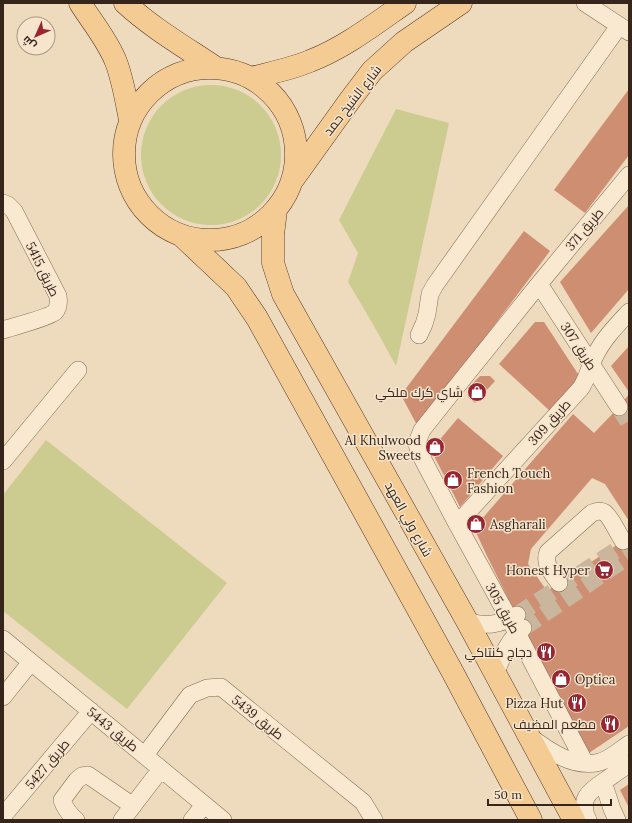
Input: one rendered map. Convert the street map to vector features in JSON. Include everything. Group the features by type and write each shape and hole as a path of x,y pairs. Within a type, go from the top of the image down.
{"main road":[{"path":"80,3 105,41 116,61 123,84 130,120"},
{"path":"125,3 158,30 216,68"},
{"path":"251,78 287,69 310,61 343,45 405,3"},
{"name":"شارع الشيخ حمد","path":"293,179 372,71 404,42 461,3"},
{"path":"216,68 234,71 251,78 267,89 280,104 290,121 295,140 297,159 293,179 286,195 276,210 257,228 233,238 208,241 182,236 161,226 143,210 131,190 124,167 124,143 130,120 144,97 165,80 190,70 216,68"},
{"name":"شارع ولي العهد","path":"276,210 273,235 273,263 283,294 496,673 574,820"},
{"path":"182,236 236,287 257,318 452,671 530,820"}],"street":[{"path":"419,336 427,314 430,294 435,285 624,29 585,3"},
{"name":"طريق 371","path":"420,454 417,444 422,430 629,175"},
{"name":"طريق 5415","path":"3,203 8,205 14,211 58,296 59,305 55,312 47,316 3,330"},
{"name":"طريق 307","path":"539,284 619,407"},
{"name":"طريق 309","path":"456,524 581,388 586,380 591,364 603,342 629,312"},
{"path":"3,460 78,370"},
{"name":"طريق 305","path":"420,454 456,524 516,624 585,763"},
{"path":"559,583 547,565 546,556 548,552 592,512 601,511 608,515 623,541"},
{"path":"467,621 485,625 516,624 496,673"},
{"name":"طريق 5443","path":"3,639 223,820"},
{"path":"3,697 31,662"},
{"name":"طريق 5439","path":"145,755 190,695 207,688 221,687 363,802 374,820"},
{"name":"طريق 5427","path":"3,816 91,711"},
{"path":"529,736 557,755 585,763 600,762 629,744"},
{"path":"588,820 584,812 584,801 590,791 629,764"},
{"path":"122,820 161,768"},
{"path":"76,820 69,814 62,800 77,780 82,776 88,775 133,806"},
{"path":"603,782 617,820"},
{"path":"192,820 204,805"}],"green space":[{"path":"218,85 238,90 261,105 276,128 280,141 280,169 276,182 261,205 238,220 225,224 204,225 184,220 161,205 146,182 142,169 141,148 146,128 161,105 184,90 197,86"},
{"path":"396,109 449,123 396,366 348,282 358,253 339,220"},
{"path":"46,440 227,583 127,709 3,611 3,495"}],"building":[{"path":"629,89 629,155 585,213 554,190"},
{"path":"629,205 629,289 591,333 560,282"},
{"path":"524,231 550,251 418,427 401,395"},
{"path":"535,322 544,322 580,377 551,412 499,364"},
{"path":"629,346 629,392 611,366"},
{"name":"شاي كرك ملكي","path":"480,376 490,376 495,381 475,403 468,397 468,388"},
{"name":"Honest Hyper","path":"629,394 629,521 605,484 592,478 531,549 528,564 547,591 629,537 629,726 589,753 523,628 474,528 573,414 594,433 619,407"},
{"path":"458,418 503,456 460,507 431,450"},
{"path":"629,784 629,808 620,790"}],"tunnel":[{"path":"619,407 629,423"},
{"path":"517,615 629,542"},
{"path":"523,628 629,556"}],"place":[{"name":"شاي كرك ملكي","path":"477,392"},
{"name":"Al Khulwood Sweets","path":"435,447"},
{"name":"French Touch Fashion","path":"453,480"},
{"name":"Asgharali","path":"476,524"},
{"name":"Honest Hyper","path":"604,570"},
{"name":"دجاج كنتاكي","path":"546,652"},
{"name":"Optica","path":"561,679"},
{"name":"Pizza Hut","path":"577,703"},
{"name":"مطعم المضيف","path":"610,724"}]}
